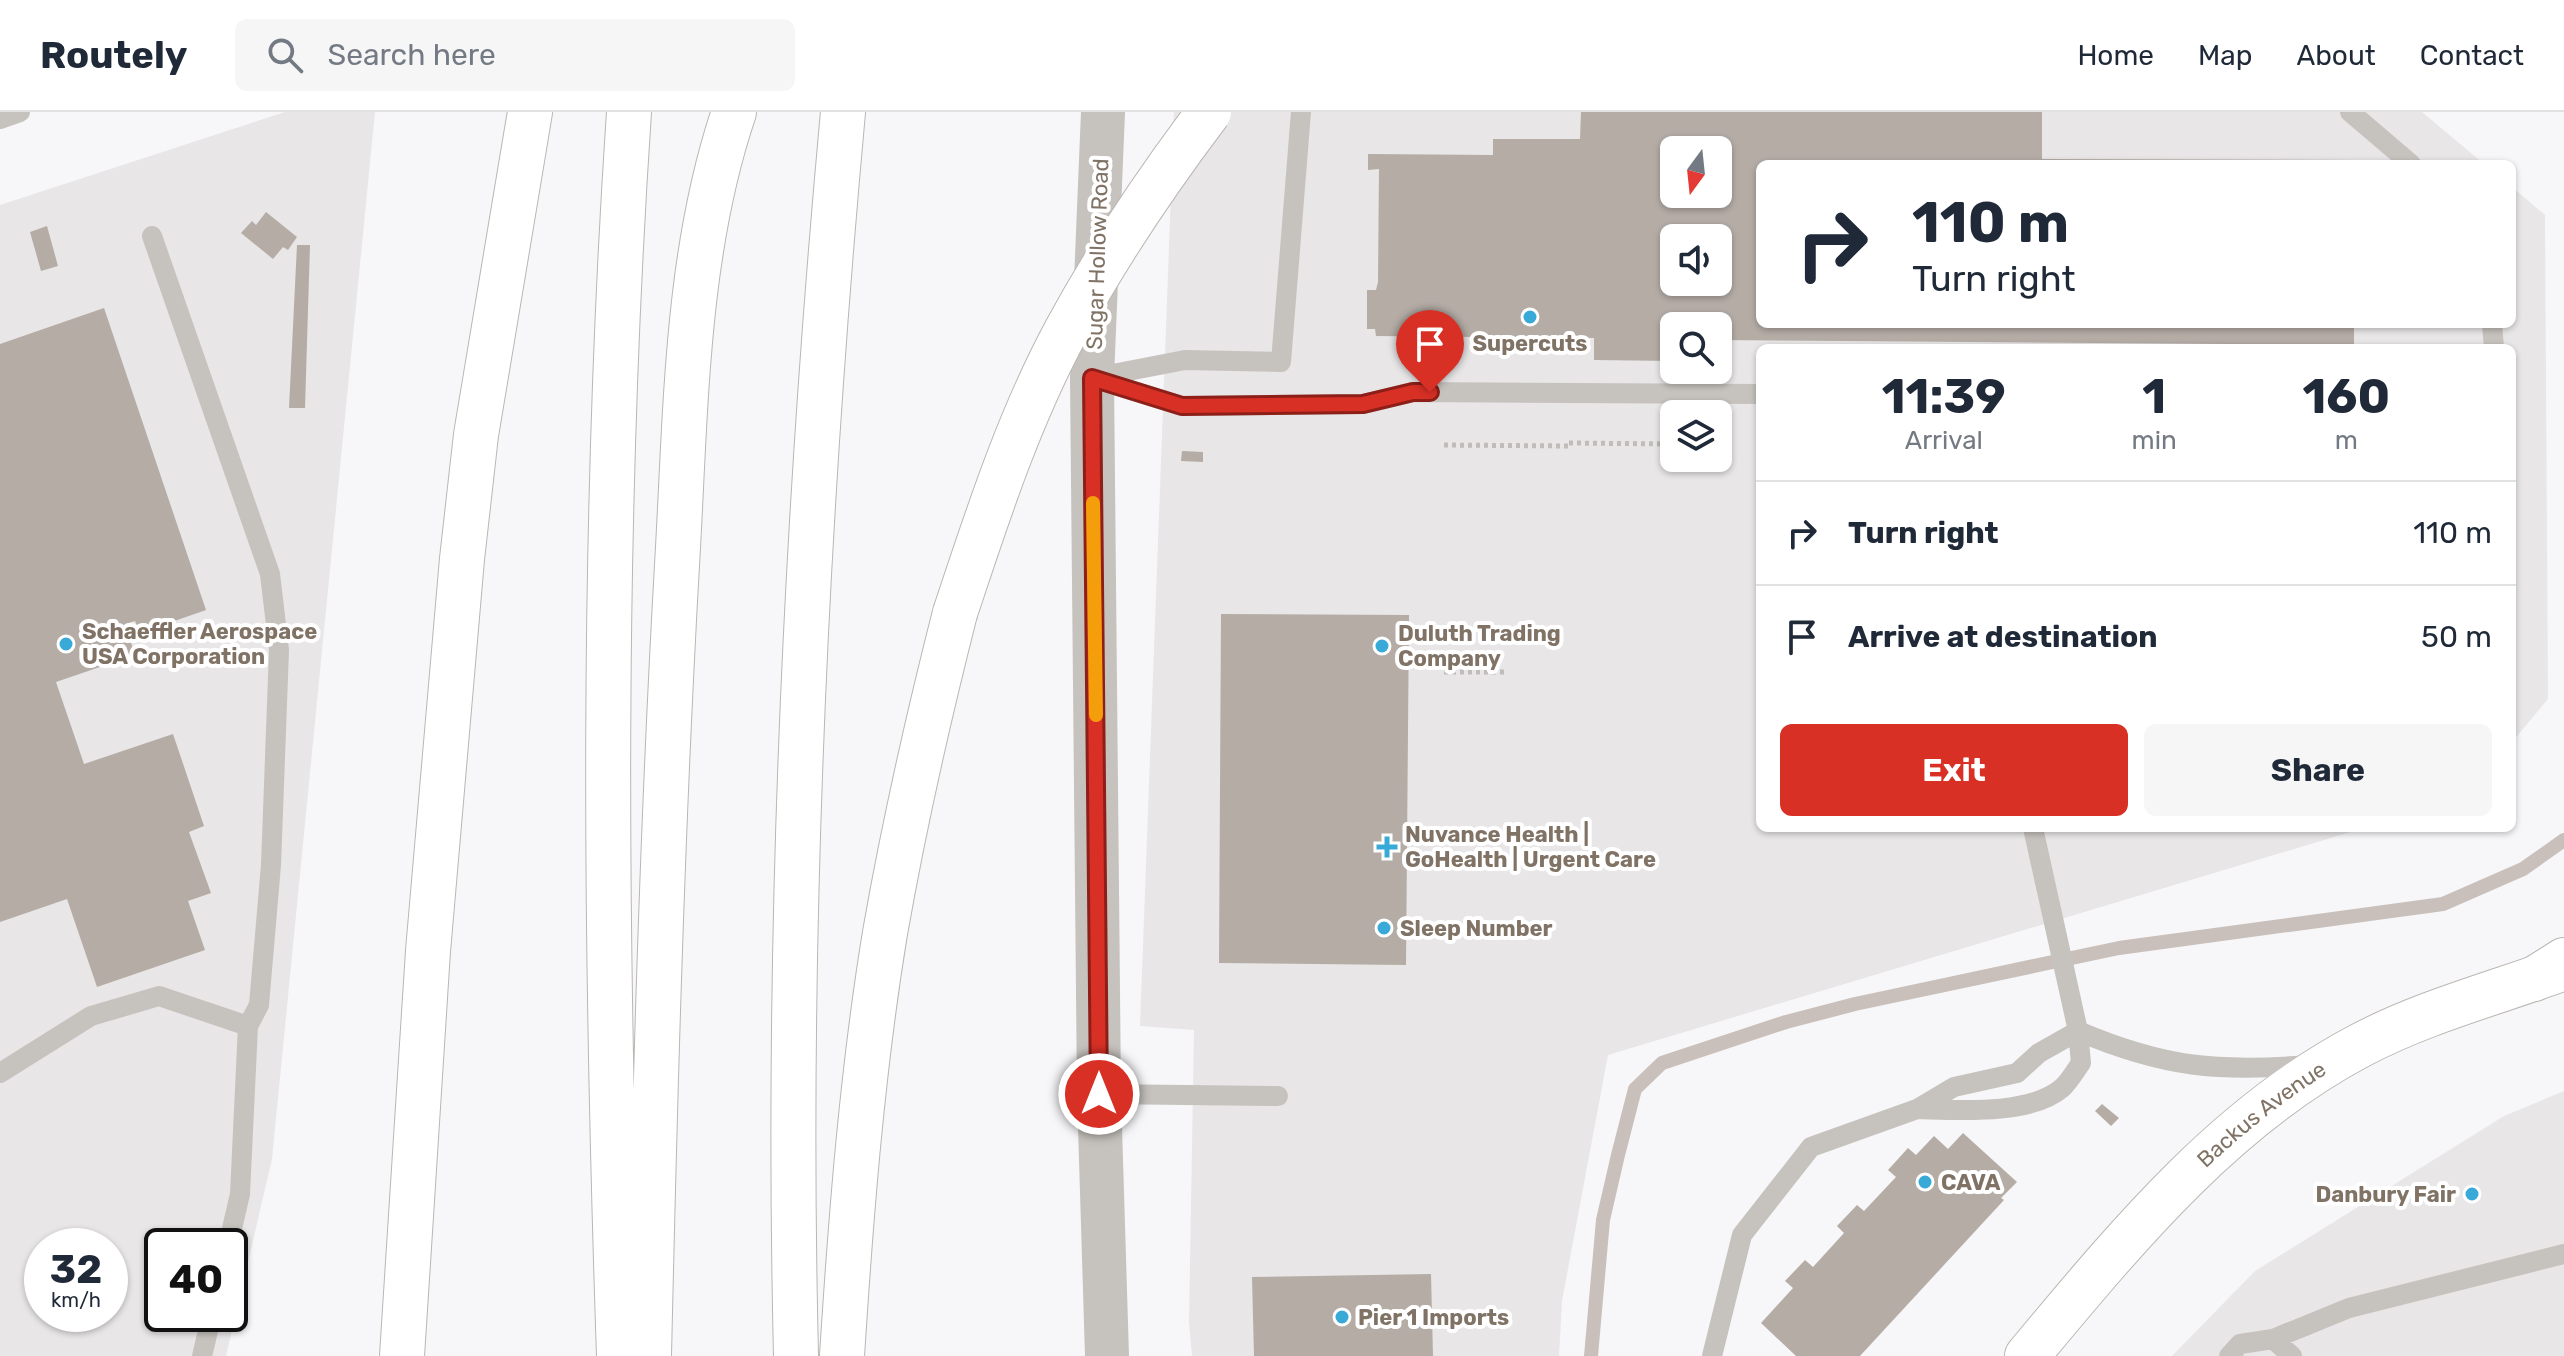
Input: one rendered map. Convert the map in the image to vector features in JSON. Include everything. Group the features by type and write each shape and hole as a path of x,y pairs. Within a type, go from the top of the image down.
{"main road":[{"path":"402,1356 428,951 464,544 476,435 530,112"},
{"path":"619,1356 609,974 608,658 617,342 629,112"},
{"path":"649,1356 665,828 689,360 704,232 734,112"},
{"path":"796,1356 793,1121 797,825 813,502 843,112"},
{"path":"842,1356 855,1175 885,935 906,821 955,613 1021,427 1065,333 1114,246 1209,112"},
{"name":"Backus Avenue","path":"2027,1356 2110,1258 2196,1167 2260,1111 2331,1063 2404,1026 2556,971"}],"street":[{"name":"Sugar Hollow Road","path":"1103,112 1092,378 1099,1094 1107,1356"}],"lane":[{"path":"0,119 20,112"},
{"path":"1092,378 1185,360 1281,362 1301,112"},
{"path":"2350,112 2406,160"},
{"path":"152,236 270,574 279,650 271,865 259,1005 248,1026 240,1194 232,1228"},
{"path":"1092,378 1182,406 1363,404 1413,392 1756,394"},
{"path":"1917,1109 1978,1110 2033,1103 2062,1088 2081,1063 2078,1031 2034,832"},
{"path":"0,1073 91,1016 159,996 248,1026"},
{"path":"2078,1031 2153,1060 2197,1066 2263,1068 2331,1063"},
{"path":"1712,1356 1742,1235 1811,1147 1917,1109 1954,1087 2017,1073 2039,1053 2078,1031"},
{"path":"1099,1094 1278,1096"},
{"path":"2229,1356 2240,1344 2273,1339 2349,1308 2564,1254"},
{"path":"202,1356 208,1332"},
{"path":"2273,1339 2292,1356"}],"path":[{"path":"1444,445 1660,444"},
{"path":"1444,672 1506,672"}],"shaded area":[{"path":"285,112 375,112 272,1159 248,1262 248,1228 144,1228 144,1332 232,1332 226,1356 0,1356 0,205"},
{"path":"1174,112 2422,112 2479,160 1756,160 1756,328 2516,328 2516,190 2545,215 2548,699 2516,737 2516,344 1756,344 1756,832 2351,832 1608,1055 1562,1301 1559,1356 1192,1356 1189,1322 1194,1030 1140,1026"},
{"name":"Danbury Fair","path":"2564,1091 2564,1356 2172,1356 2255,1271 2504,1116"}],"building":[{"path":"1581,112 2042,112 2042,159 2354,160 1756,160 1756,328 2354,328 2354,344 1732,340 1732,312 1660,312 1660,361 1594,360 1594,338 1376,336 1375,329 1367,329 1367,290 1376,290 1378,282 1379,169 1368,170 1368,154 1493,155 1493,139 1580,139"},
{"path":"266,212 297,237 288,250 283,247 273,259 241,233 252,221 256,225"},
{"path":"47,226 58,266 41,271 30,232"},
{"path":"297,245 310,245 305,408 289,408"},
{"name":"Schaeffler Aerospace USA Corporation","path":"104,308 206,610 140,633 135,621 125,624 135,655 56,682 84,764 173,734 204,826 189,832 211,893 188,901 205,950 97,987 67,899 0,922 0,344"},
{"path":"1182,451 1203,452 1203,462 1181,461"},
{"path":"1221,614 1409,615 1406,965 1219,963"},
{"path":"2102,1104 2119,1118 2111,1126 2095,1111"},
{"path":"1963,1133 2017,1182 2001,1198 2004,1200 1860,1356 1796,1356 1761,1323 1793,1288 1785,1281 1805,1260 1813,1267 1844,1233 1837,1226 1857,1205 1864,1211 1896,1177 1888,1170 1908,1148 1916,1155 1934,1136 1948,1149"},
{"name":"Pier 1 Imports","path":"1431,1274 1433,1356 1254,1356 1252,1277"}],"waterway":[{"path":"1591,1356 1603,1220 1618,1155 1635,1089 1662,1063 1786,1022 1855,1004 2119,948 2443,904 2523,869 2564,840"}],"slow traffic":[{"path":"1093,503 1096,715"}],"place":[{"name":"Supercuts","path":"1530,317"},
{"name":"Schaeffler Aerospace USA Corporation","path":"66,644"},
{"name":"Duluth Trading Company","path":"1382,646"},
{"name":"Nuvance Health | GoHealth | Urgent Care","path":"1387,847"},
{"name":"Sleep Number","path":"1384,928"},
{"name":"CAVA","path":"1925,1182"},
{"name":"Danbury Fair","path":"2472,1194"},
{"name":"Pier 1 Imports","path":"1342,1317"}],"route":[{"path":"1099,1094 1092,378 1182,406 1363,404 1413,392 1430,392"}]}
